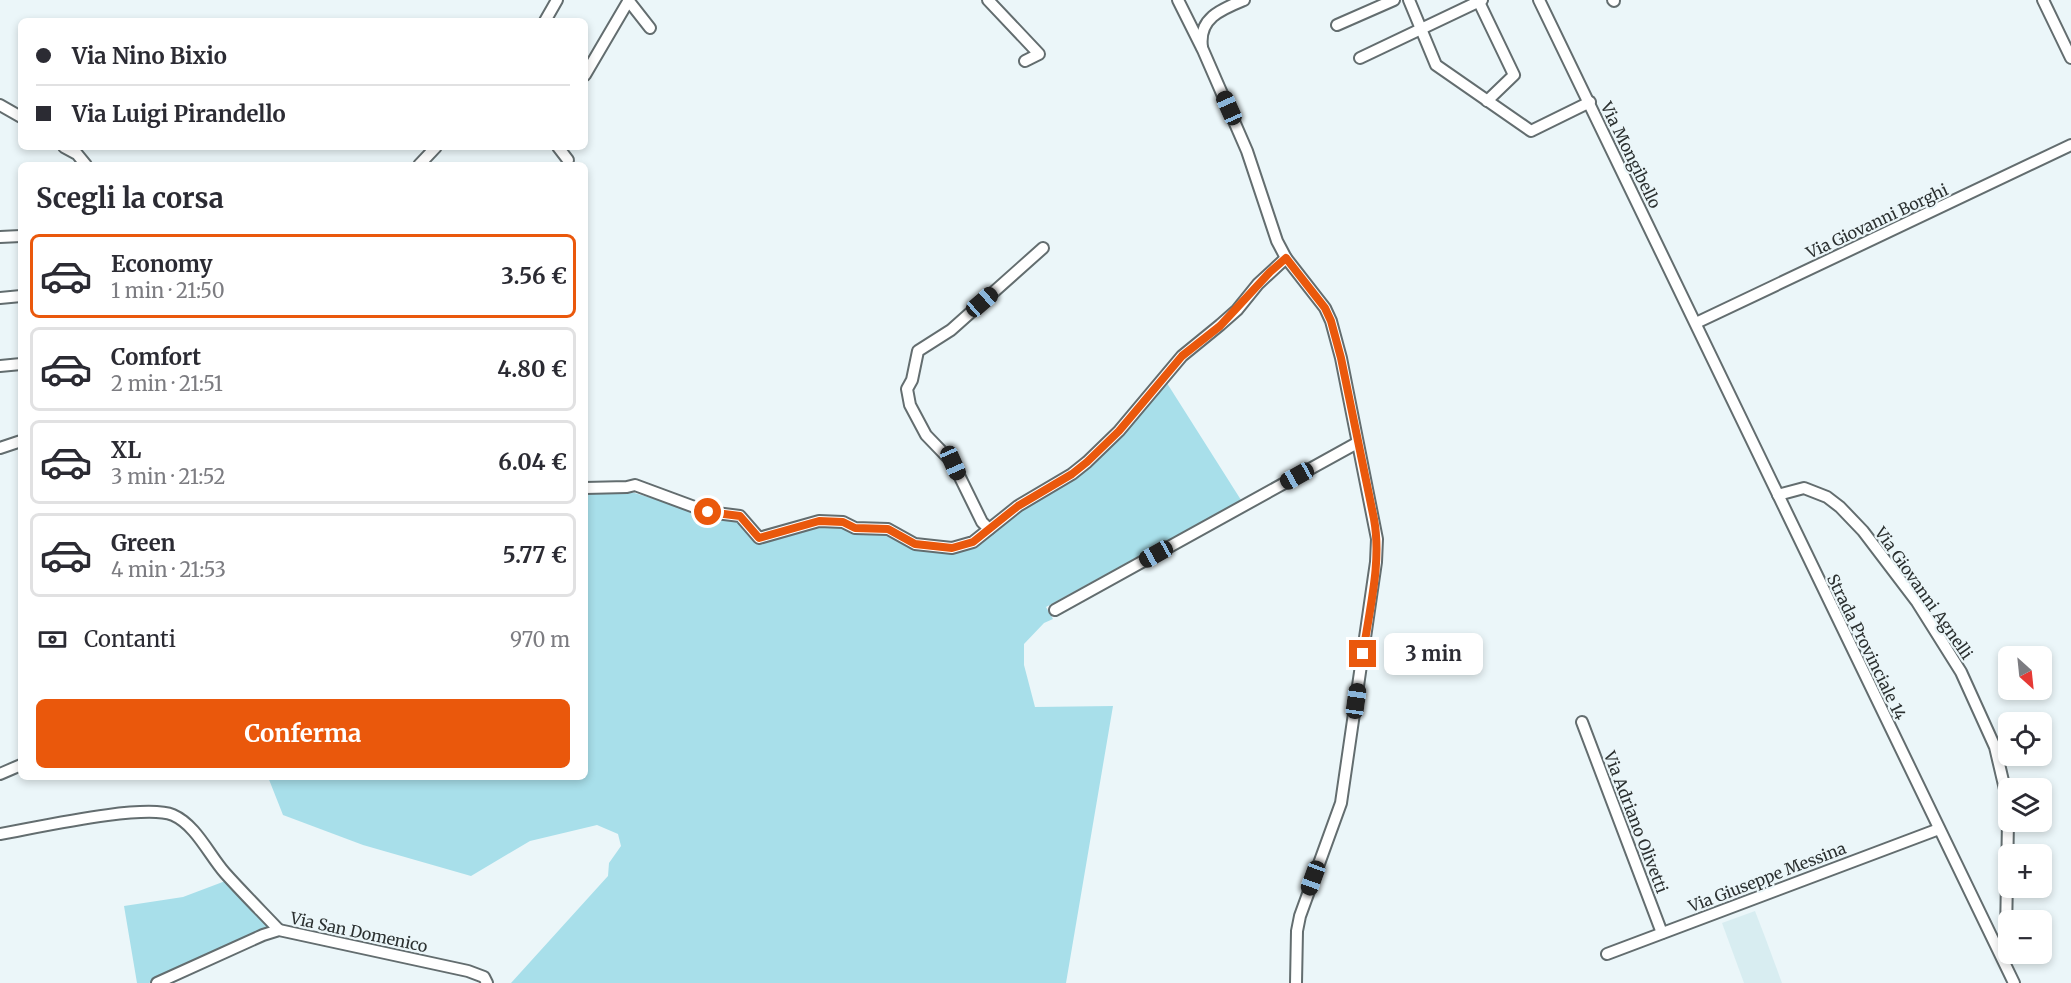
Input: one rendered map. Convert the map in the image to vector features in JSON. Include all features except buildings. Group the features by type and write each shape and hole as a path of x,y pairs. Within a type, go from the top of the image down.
{"street":[{"path":"547,18 557,0"},
{"path":"588,70 628,0 650,28"},
{"path":"988,0 1039,54 1025,61"},
{"path":"1178,0 1203,50 1247,151 1271,224 1286,258 1325,308 1331,321 1341,358 1377,539 1376,562 1341,803 1300,916 1297,931 1296,983"},
{"path":"1188,21 1214,15 1244,0"},
{"path":"1337,25 1394,0"},
{"path":"1409,0 1436,65 1531,130 1590,102"},
{"name":"Via Mongibello","path":"1539,0 1696,323"},
{"path":"2043,0 2071,58"},
{"path":"1360,58 1480,1 1514,75 1487,101"},
{"path":"1203,50 1202,32 1214,15"},
{"path":"0,105 18,115"},
{"name":"Via Giovanni Borghi","path":"1696,323 2071,145"},
{"path":"70,150 77,154 84,162"},
{"path":"422,162 433,150"},
{"path":"560,150 568,160"},
{"path":"0,237 18,236"},
{"path":"989,529 982,522 953,463 926,435 910,405 907,389 912,380 918,351 951,330 1043,248"},
{"path":"588,488 635,485 708,512 740,516 759,538 819,521 843,522 855,528 888,529 915,544 952,548 973,542 1028,499 1072,474 1087,462 1119,431 1182,356 1220,326 1264,278 1286,258"},
{"path":"0,298 18,296"},
{"name":"Strada Provinciale 14","path":"1696,323 2014,983"},
{"path":"0,366 18,364"},
{"path":"0,448 18,442"},
{"path":"1055,610 1357,442"},
{"name":"Via Giovanni Agnelli","path":"1778,495 1804,488 1827,497 1840,507 1870,540 1917,602 1961,672 1995,747 2002,778"},
{"name":"Via Adriano Olivetti","path":"1582,722 1662,933"},
{"path":"0,774 18,766"},
{"path":"0,834 125,813 154,812 174,816 194,833 223,871 279,930"},
{"name":"Via Giuseppe Messina","path":"1606,954 1939,829"},
{"path":"2007,910 2008,832"},
{"name":"Via San Domenico","path":"157,983 279,930 468,971 484,977 487,983"}],"shaded area":[{"path":"1165,380 1241,500 1046,607 1053,619 1044,623 1024,644 1024,665 1035,707 1113,706 1066,983 511,983 608,876 609,863 621,846 618,834 597,825 530,841 471,876 363,845 283,815 269,780 588,780 588,491 628,491 707,515 737,519 757,544 811,526 838,524 884,531 949,551 978,545 1012,514 1064,483"},
{"path":"228,880 272,925 269,930 149,983 137,983 124,906 183,897"},
{"path":"1755,911 1782,983 1744,983 1722,923"}],"route":[{"path":"708,512 740,516 759,538 819,521 843,522 855,528 888,529 915,544 952,548 973,542 1018,506 1072,474 1087,462 1119,431 1158,381 1182,356 1237,310 1258,284 1286,258 1325,308 1331,321 1341,358 1374,519 1377,539 1376,562 1363,654"}]}
